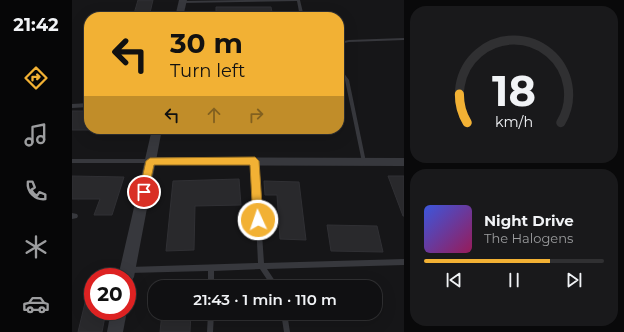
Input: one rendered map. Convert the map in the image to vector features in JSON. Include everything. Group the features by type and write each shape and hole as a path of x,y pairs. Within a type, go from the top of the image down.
{"street":[{"path":"180,12 182,1"},
{"path":"128,268 156,134"},
{"path":"150,161 404,162"},
{"path":"115,332 117,320"}],"lane":[{"path":"182,1 298,0 301,12"},
{"path":"344,42 404,38"},
{"path":"344,76 347,80 364,162"},
{"path":"72,106 84,105"},
{"path":"72,161 150,161"},
{"path":"255,161 261,265 271,280"},
{"path":"136,273 211,267 404,262"},
{"path":"211,267 211,280"},
{"path":"210,320 210,332"},
{"path":"285,320 287,332"}],"building":[{"path":"138,0 153,0 150,12 134,12"},
{"path":"216,7 271,7 272,12 216,12"},
{"path":"72,111 84,111 84,130 72,130"},
{"path":"72,176 124,177 112,215 94,215 100,199 72,199"},
{"path":"388,176 404,176 404,216 403,216"},
{"path":"239,179 241,205 195,206 194,250 166,251 173,181"},
{"path":"264,181 299,182 306,240 280,239 277,195 265,195"},
{"path":"327,225 377,226 383,252 331,251"},
{"path":"84,307 84,320 104,320 102,332 78,332"},
{"path":"161,320 191,320 190,332 160,332"}],"route":[{"path":"144,192 150,161 255,161 258,220"}]}
